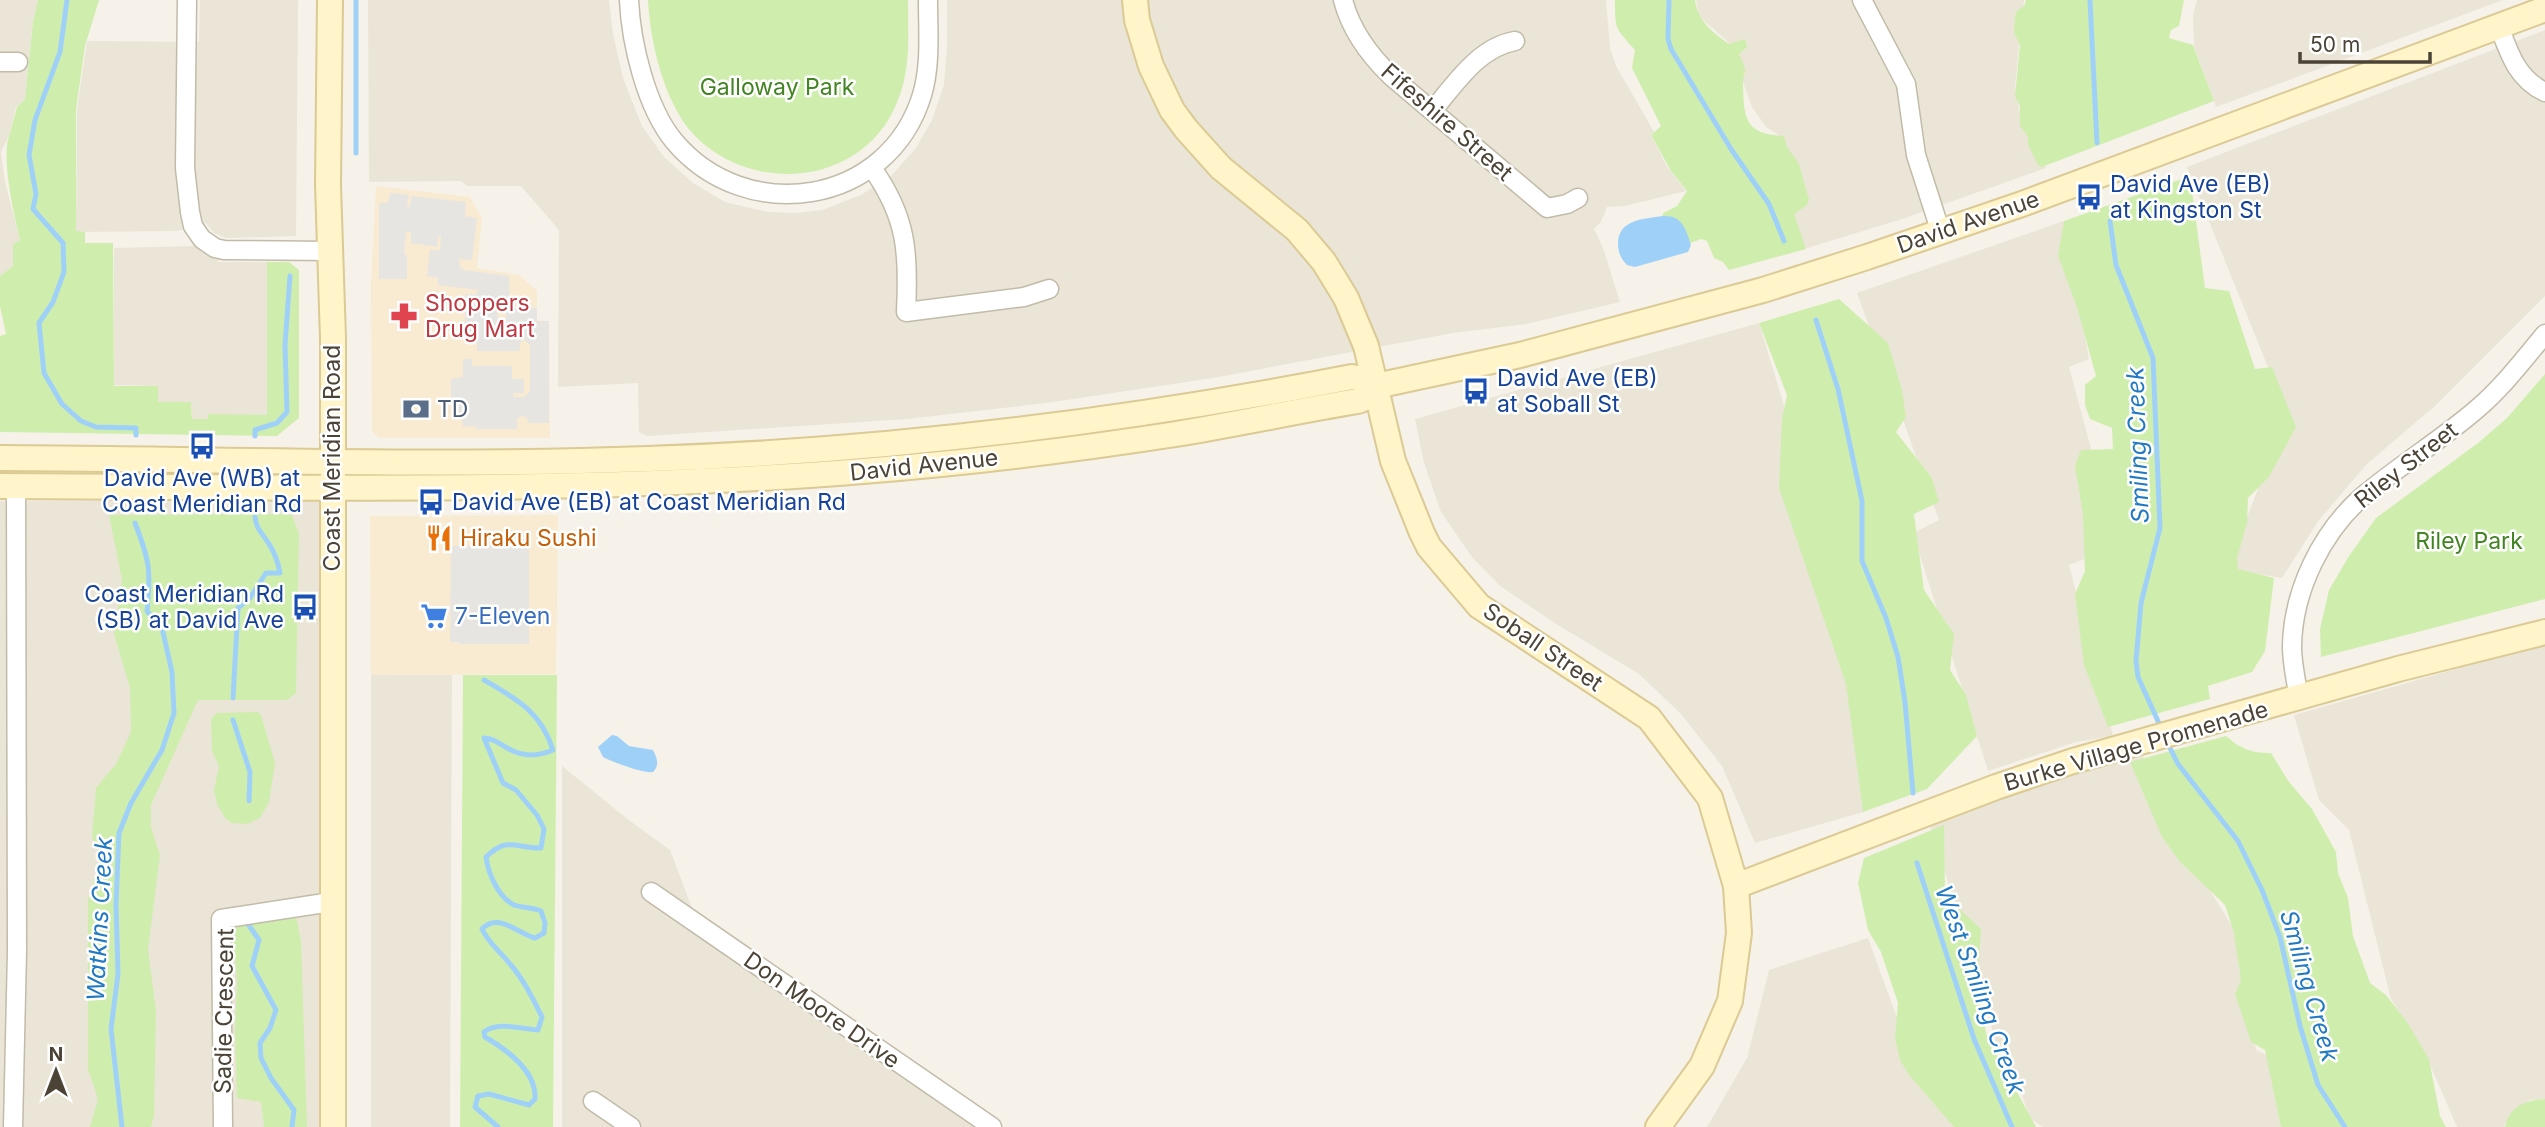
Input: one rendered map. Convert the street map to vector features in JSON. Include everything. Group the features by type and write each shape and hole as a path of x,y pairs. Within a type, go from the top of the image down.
{"main road":[{"name":"Coast Meridian Road","path":"330,0 328,185 332,315 333,1127"},
{"name":"Soball Street","path":"1135,0 1137,20 1150,66 1172,110 1200,148 1297,230 1324,262 1356,319 1366,345 1393,461 1429,547 1479,606 1649,718 1710,798 1735,886 1738,933 1730,1001 1702,1066 1658,1127"},
{"name":"David Avenue","path":"8,486 332,488 700,483 946,464 1113,443 1293,414 1358,401 1367,397 1376,386 1520,355 1716,303 1941,233 2545,9"},
{"name":"David Avenue","path":"0,458 477,462 648,459 814,450 1039,428 1227,400 1352,377 1365,379 1376,386"},
{"name":"Burke Village Promenade","path":"1735,886 2005,783 2129,744 2398,669 2545,632"}],"street":[{"path":"187,0 186,168 190,212 197,233 208,244 224,250 330,251"},
{"path":"629,0 636,50 652,98 674,141 699,166 731,183 745,188 790,195 827,190 872,167 887,155 904,134 921,97 928,57 928,0"},
{"name":"Fifeshire Street","path":"1343,0 1354,30 1378,64 1547,208 1567,204 1578,198"},
{"path":"1862,0 1906,84 1916,155 1941,233"},
{"path":"2499,26 2516,67 2529,82 2545,92"},
{"path":"1433,110 1483,55 1499,45 1515,41"},
{"path":"872,167 890,197 902,225 907,262 906,312 1024,297 1049,289"},
{"name":"Riley Street","path":"2299,698 2292,645 2295,619 2308,573 2326,540 2362,497 2487,401 2545,334"},
{"path":"8,486 9,1123"},
{"name":"Don Moore Drive","path":"651,892 992,1127"},
{"name":"Sadie Crescent","path":"223,1127 221,919 331,902"},
{"path":"593,1101 631,1127"}],"shaded area":[{"path":"0,0 39,0 33,19 25,99 16,107 10,133 1,153 5,182 20,240 13,244 13,266 0,276"},
{"path":"200,0 298,0 296,236 226,238 214,233 206,223 177,231 76,232 77,109 87,41 199,42"},
{"path":"368,0 609,0 623,78 642,126 664,157 693,183 725,202 767,212 797,213 822,210 861,195 891,176 916,148 932,120 944,85 947,0 1606,0 1610,48 1616,66 1654,132 1651,135 1666,165 1686,191 1625,206 1607,207 1601,222 1594,229 1603,248 1620,302 1526,324 1453,333 1213,378 1046,403 907,419 647,436 639,432 638,383 558,387 559,230 521,186 467,186 461,181 369,182"},
{"path":"1696,0 2024,0 2015,86 2022,125 2046,168 1902,219 1804,249 1787,207 1793,167 1779,135 1766,127 1752,107 1729,43 1699,16"},
{"path":"2197,0 2503,0 2216,107 2194,46 2193,14"},
{"path":"2545,30 2545,296 2436,405 2367,464 2319,520 2282,578 2227,569 2287,414 2187,167"},
{"path":"376,186 470,197 482,218 477,268 519,275 537,291 537,320 549,321 550,438 379,438 372,431 371,284"},
{"path":"390,193 409,195 409,208 412,196 466,202 465,216 477,218 472,260 459,259 460,267 464,270 509,276 510,303 497,305 499,319 506,320 506,308 537,308 537,321 549,321 549,423 529,423 526,417 521,416 517,419 517,429 476,429 476,426 463,427 462,416 451,416 451,379 463,377 463,359 472,359 472,366 512,366 512,379 524,379 524,393 514,393 513,397 525,397 530,391 530,345 522,338 519,351 477,351 477,338 465,338 465,294 476,294 478,290 438,285 438,278 427,276 430,250 440,250 441,235 437,247 411,243 411,232 406,231 404,253 407,256 407,279 379,279 379,203 388,203"},
{"path":"2064,221 2089,359 2069,367 2096,467 2100,553 2069,565 2113,736 2076,742 1988,771 1913,533 1939,520 1857,293"},
{"path":"196,246 219,259 218,262 267,262 267,415 208,415 208,419 192,419 191,402 158,402 158,386 114,385 114,248"},
{"path":"1759,323 1789,422 1833,630 1865,753 1863,812 1755,843 1722,766 1681,714 1639,674 1500,586 1472,557 1441,512 1424,463 1415,419"},
{"path":"327,500 321,1127 0,1127 0,501"},
{"path":"558,515 556,674 371,675 370,516"},
{"path":"451,546 529,546 529,644 450,642"},
{"path":"2545,644 2545,1099 2530,1100 2505,1127 2457,1127 2424,1051 2391,999 2349,830 2319,800 2294,715"},
{"path":"371,675 452,675 450,1127 371,1127"},
{"path":"2142,753 2171,827 2235,931 2256,1050 2269,1056 2287,1127 2043,1127 2030,1118 2006,1050 1998,1051 1970,949 1928,820 2046,777"},
{"path":"562,766 670,850 693,911 993,1127 562,1127"},
{"path":"1868,938 1904,1037 1957,1127 1707,1127 1747,1058 1769,970"}],"green space":[{"path":"38,0 99,0 85,46 76,109 76,231 85,232 85,243 113,243 114,386 158,386 158,402 191,402 192,419 208,419 208,414 267,415 267,262 289,262 299,270 299,418 277,436 0,432 0,336 6,334 0,306 0,276 13,266 13,244 20,240 9,185 7,143 17,107 25,99 33,21"},
{"name":"Galloway Park","path":"648,0 908,0 907,63 898,100 883,128 861,150 835,165 806,173 776,174 747,168 719,155 694,135 683,122 660,71"},
{"path":"1615,0 1695,0 1699,14 1717,35 1729,44 1745,39 1747,47 1739,54 1745,69 1743,84 1746,116 1755,128 1762,132 1784,136 1787,147 1799,164 1809,200 1806,206 1795,213 1795,217 1806,249 1729,270 1723,262 1714,258 1707,241 1701,239 1688,244 1662,219 1663,213 1677,206 1687,191 1671,171 1651,135 1661,126 1632,68 1635,50 1618,28"},
{"path":"2026,0 2184,0 2179,26 2171,30 2169,38 2193,45 2214,101 2042,167 2038,165 2028,145 2028,137 2020,126 2020,106 2015,96 2020,45 2014,33 2015,16"},
{"path":"2190,176 2205,288 2229,291 2255,369 2272,367 2296,427 2269,477 2248,498 2247,523 2237,558 2238,569 2274,578 2265,651 2252,672 2208,686 2210,699 2108,727 2084,665 2075,594 2085,571 2083,514 2075,466 2081,450 2113,449 2112,428 2090,419 2085,405 2085,385 2096,376 2077,307 2058,256 2064,221"},
{"path":"1839,299 1888,343 1902,390 1906,417 1896,432 1932,478 1939,502 1914,514 1924,590 1954,634 1950,670 1966,695 1977,736 1927,789 1863,812 1846,684 1779,488 1782,419 1787,395 1759,323"},
{"name":"Riley Park","path":"2545,374 2545,599 2321,657 2320,629 2329,590 2376,518 2478,443 2507,418"},
{"path":"109,515 292,515 299,534 296,693 287,700 198,700 151,805 151,827 160,855 148,950 156,1010 154,1116 151,1127 90,1127 98,1099 88,1069 88,901 100,858 92,836 96,788 116,764 131,732 130,688 114,634 122,580"},
{"path":"463,675 557,675 553,1127 460,1127"},
{"path":"258,712 275,763 269,802 260,818 247,824 232,823 225,818 217,804 214,790 219,766 212,751 211,719 217,713"},
{"path":"2226,736 2247,749 2271,753 2289,782 2312,809 2336,852 2338,873 2348,898 2353,936 2370,983 2386,995 2407,1022 2429,1059 2440,1116 2446,1127 2281,1127 2265,1050 2251,1042 2235,994 2241,980 2234,933 2225,905 2180,862 2162,837 2130,762"},
{"path":"1944,825 1945,896 1981,929 1977,988 1987,1037 2036,1127 1954,1127 1909,1075 1900,1060 1895,1038 1898,1003 1881,952 1868,930 1858,883 1864,858"},
{"path":"295,911 301,941 307,1127 264,1127 261,1102 237,1098 237,980 232,926 235,916"},
{"path":"2545,1099 2545,1127 2505,1127 2510,1114 2519,1106"}],"water":[{"path":"1663,216 1675,218 1682,224 1691,245 1688,252 1635,267 1627,265 1618,247 1622,229 1633,222"},
{"path":"612,735 629,746 653,750 657,764 653,772 603,757 598,747"}],"waterway":[{"name":"Watkins Creek","path":"67,0 60,52 35,120 29,155 36,194 33,209 63,243 64,272 53,302 39,323 44,373 62,404 81,421 96,427 136,428 136,435"},
{"path":"356,0 356,153"},
{"name":"West Smiling Creek","path":"1669,0 1668,39 1671,49 1731,149 1769,204 1784,241"},
{"name":"Smiling Creek","path":"2090,0 2097,143"},
{"name":"Smiling Creek","path":"2110,221 2116,265 2153,358 2160,528 2141,603 2136,661 2138,677 2162,730"},
{"path":"255,436 255,430 277,423 287,412 285,345 290,276"},
{"name":"West Smiling Creek","path":"1816,320 1838,389 1862,501 1862,561 1886,618 1898,657 1913,793"},
{"path":"233,698 238,608 250,598 266,573 280,573 275,554 258,528 255,517"},
{"name":"Watkins Creek","path":"122,1127 111,1029 118,974 116,904 119,833 131,803 162,750 174,713 172,672 162,628 147,611 148,566 135,523"},
{"path":"484,680 517,700 535,716 553,750 542,754 525,754 514,752 484,738 503,783 516,790 537,815 544,829 541,848 507,845 501,846 486,857 492,877 503,896 514,905 541,911 545,923 544,933 535,938 501,923 488,924 482,929 520,976 542,1017 538,1030 503,1026 484,1032 485,1037 519,1062 531,1079 534,1089 535,1099 529,1105 489,1094 478,1096 475,1107 498,1127"},
{"path":"233,720 250,772 249,801"},
{"name":"Smiling Creek","path":"2167,742 2178,764 2238,841 2262,890 2280,937 2300,1026 2318,1085 2345,1127"},
{"name":"West Smiling Creek","path":"1917,863 1974,1039 2012,1127"},
{"path":"248,924 259,940 252,966 276,1010 270,1028 260,1043 261,1058 271,1078 294,1110 292,1127"}],"place":[{"name":"David Ave (EB) at Kingston St","path":"2089,197"},
{"name":"Shoppers Drug Mart","path":"404,316"},
{"name":"David Ave (EB) at Soball St","path":"1476,391"},
{"name":"TD","path":"416,409"},
{"name":"David Ave (WB) at Coast Meridian Rd","path":"202,446"},
{"name":"David Ave (EB) at Coast Meridian Rd","path":"431,502"},
{"name":"Hiraku Sushi","path":"439,538"},
{"name":"Coast Meridian Rd (SB) at David Ave","path":"305,607"},
{"name":"7-Eleven","path":"434,616"}]}
